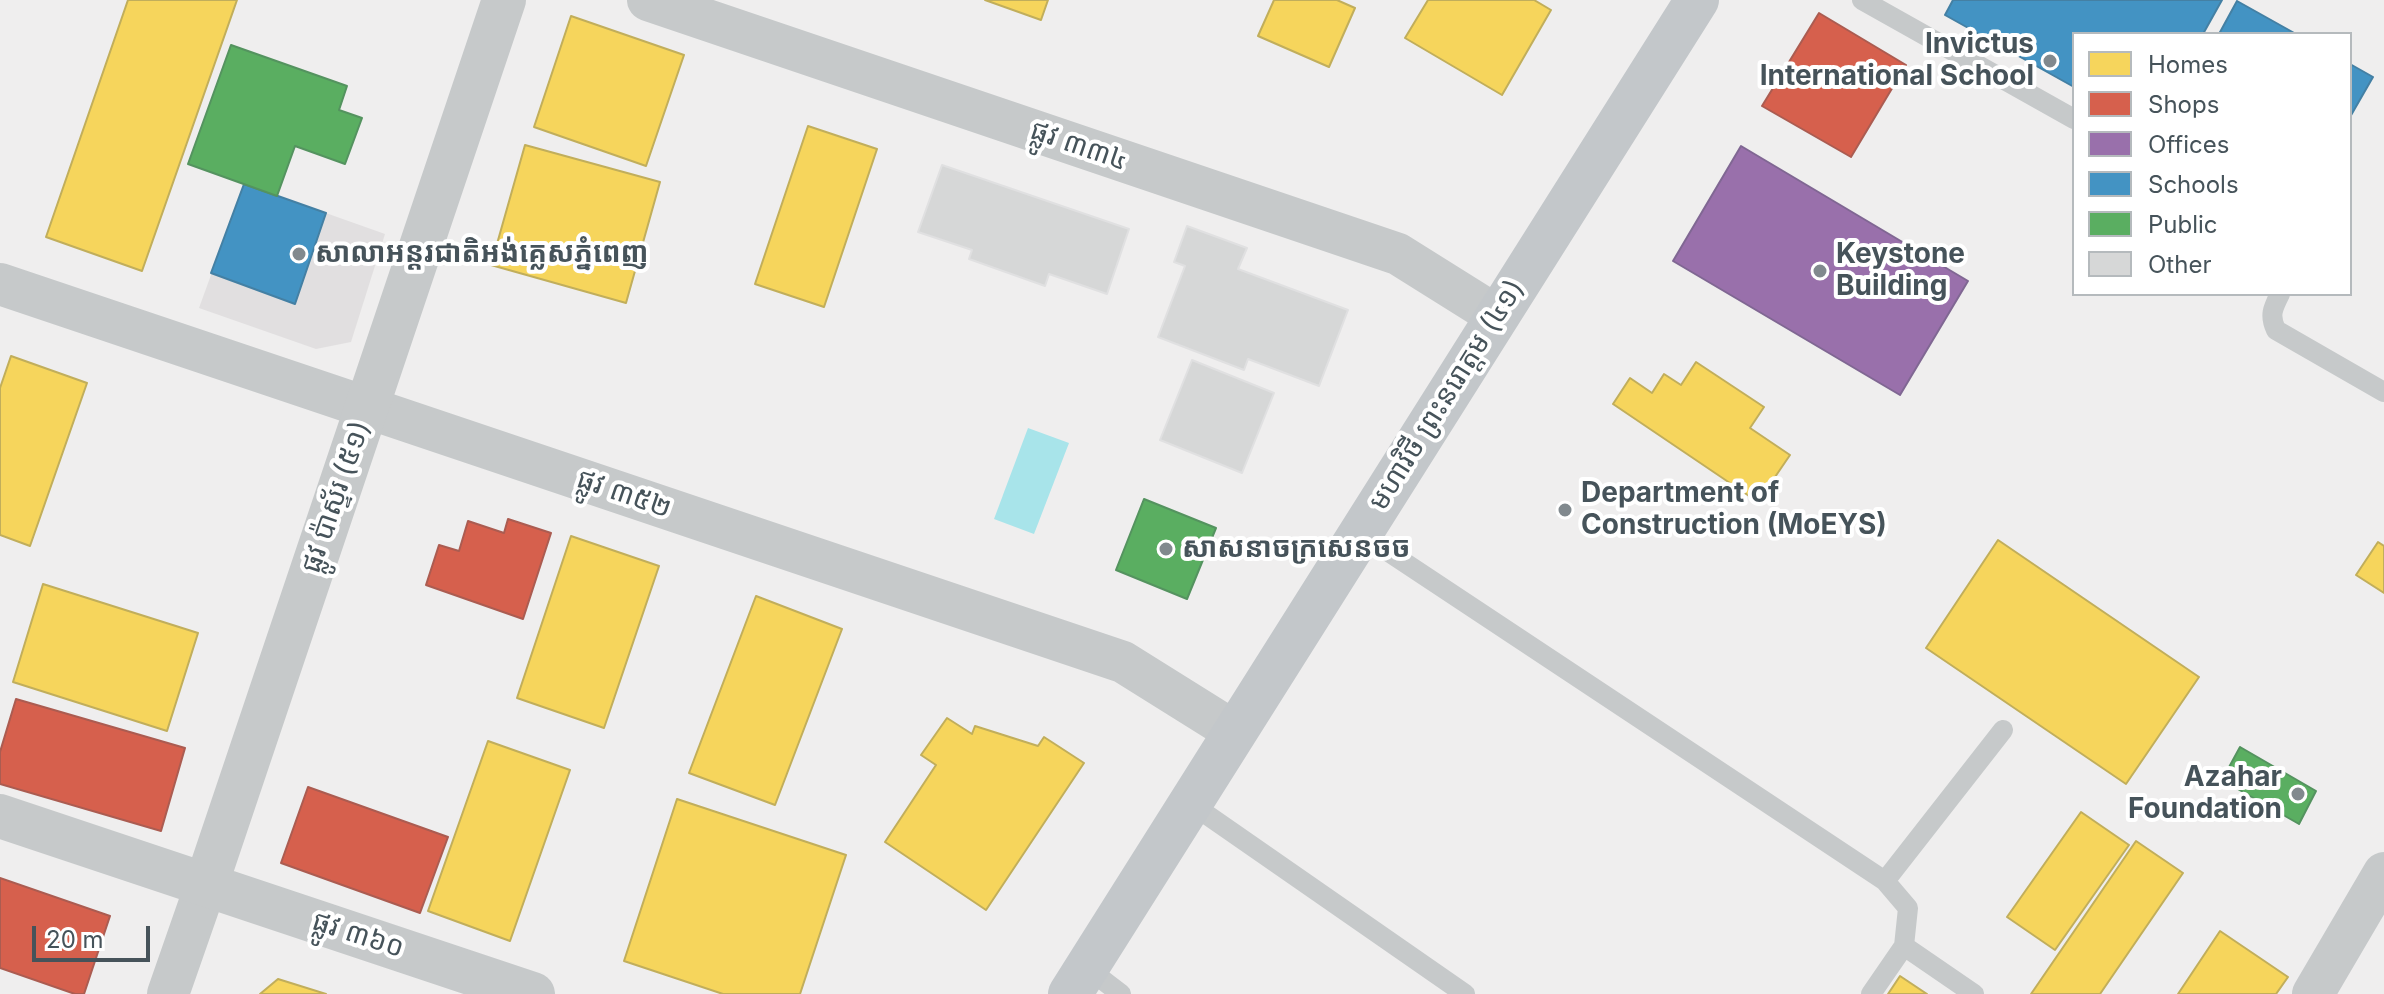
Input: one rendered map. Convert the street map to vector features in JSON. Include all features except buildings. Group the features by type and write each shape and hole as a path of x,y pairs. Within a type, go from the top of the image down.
{"main road":[{"name":"មហាវិថី ព្រះនរោត្តម (៤១)","path":"1078,981 1697,0"}],"street":[{"name":"ផ្លូវ ប៉ាស្ទ័រ (៥១)","path":"168,994 504,0"},
{"name":"ផ្លូវ ៣៣៤","path":"648,0 1398,254 1497,316"},
{"name":"ផ្លូវ ៣៥២","path":"0,284 1123,662 1235,732"},
{"name":"ផ្លូវ ៣៦០","path":"0,816 533,994"},
{"path":"2313,994 2384,873"}],"lane":[{"path":"1862,0 2072,118"},
{"path":"2279,296 2271,312 2276,330 2384,392"},
{"path":"1360,533 1885,881 1908,908 1904,946 1871,994"},
{"path":"1885,881 2003,730"},
{"path":"1190,803 1465,994"},
{"path":"1904,946 1974,994"},
{"path":"1078,981 1121,994"}],"shaded area":[{"name":"សាលាអន្តរជាតិអង់គ្លេសភ្នំពេញ","path":"244,184 385,234 351,342 316,349 199,308"}],"water":[{"path":"1028,428 1069,443 1034,534 994,519"}],"place":[{"name":"Invictus International School","path":"2050,61"},
{"name":"សាលាអន្តរជាតិអង់គ្លេសភ្នំពេញ","path":"299,254"},
{"name":"Keystone Building","path":"1820,271"},
{"name":"Department of Construction (MoEYS)","path":"1565,510"},
{"name":"សាសនាចក្រសេនចច","path":"1166,549"},
{"name":"Azahar Foundation","path":"2298,794"}]}
